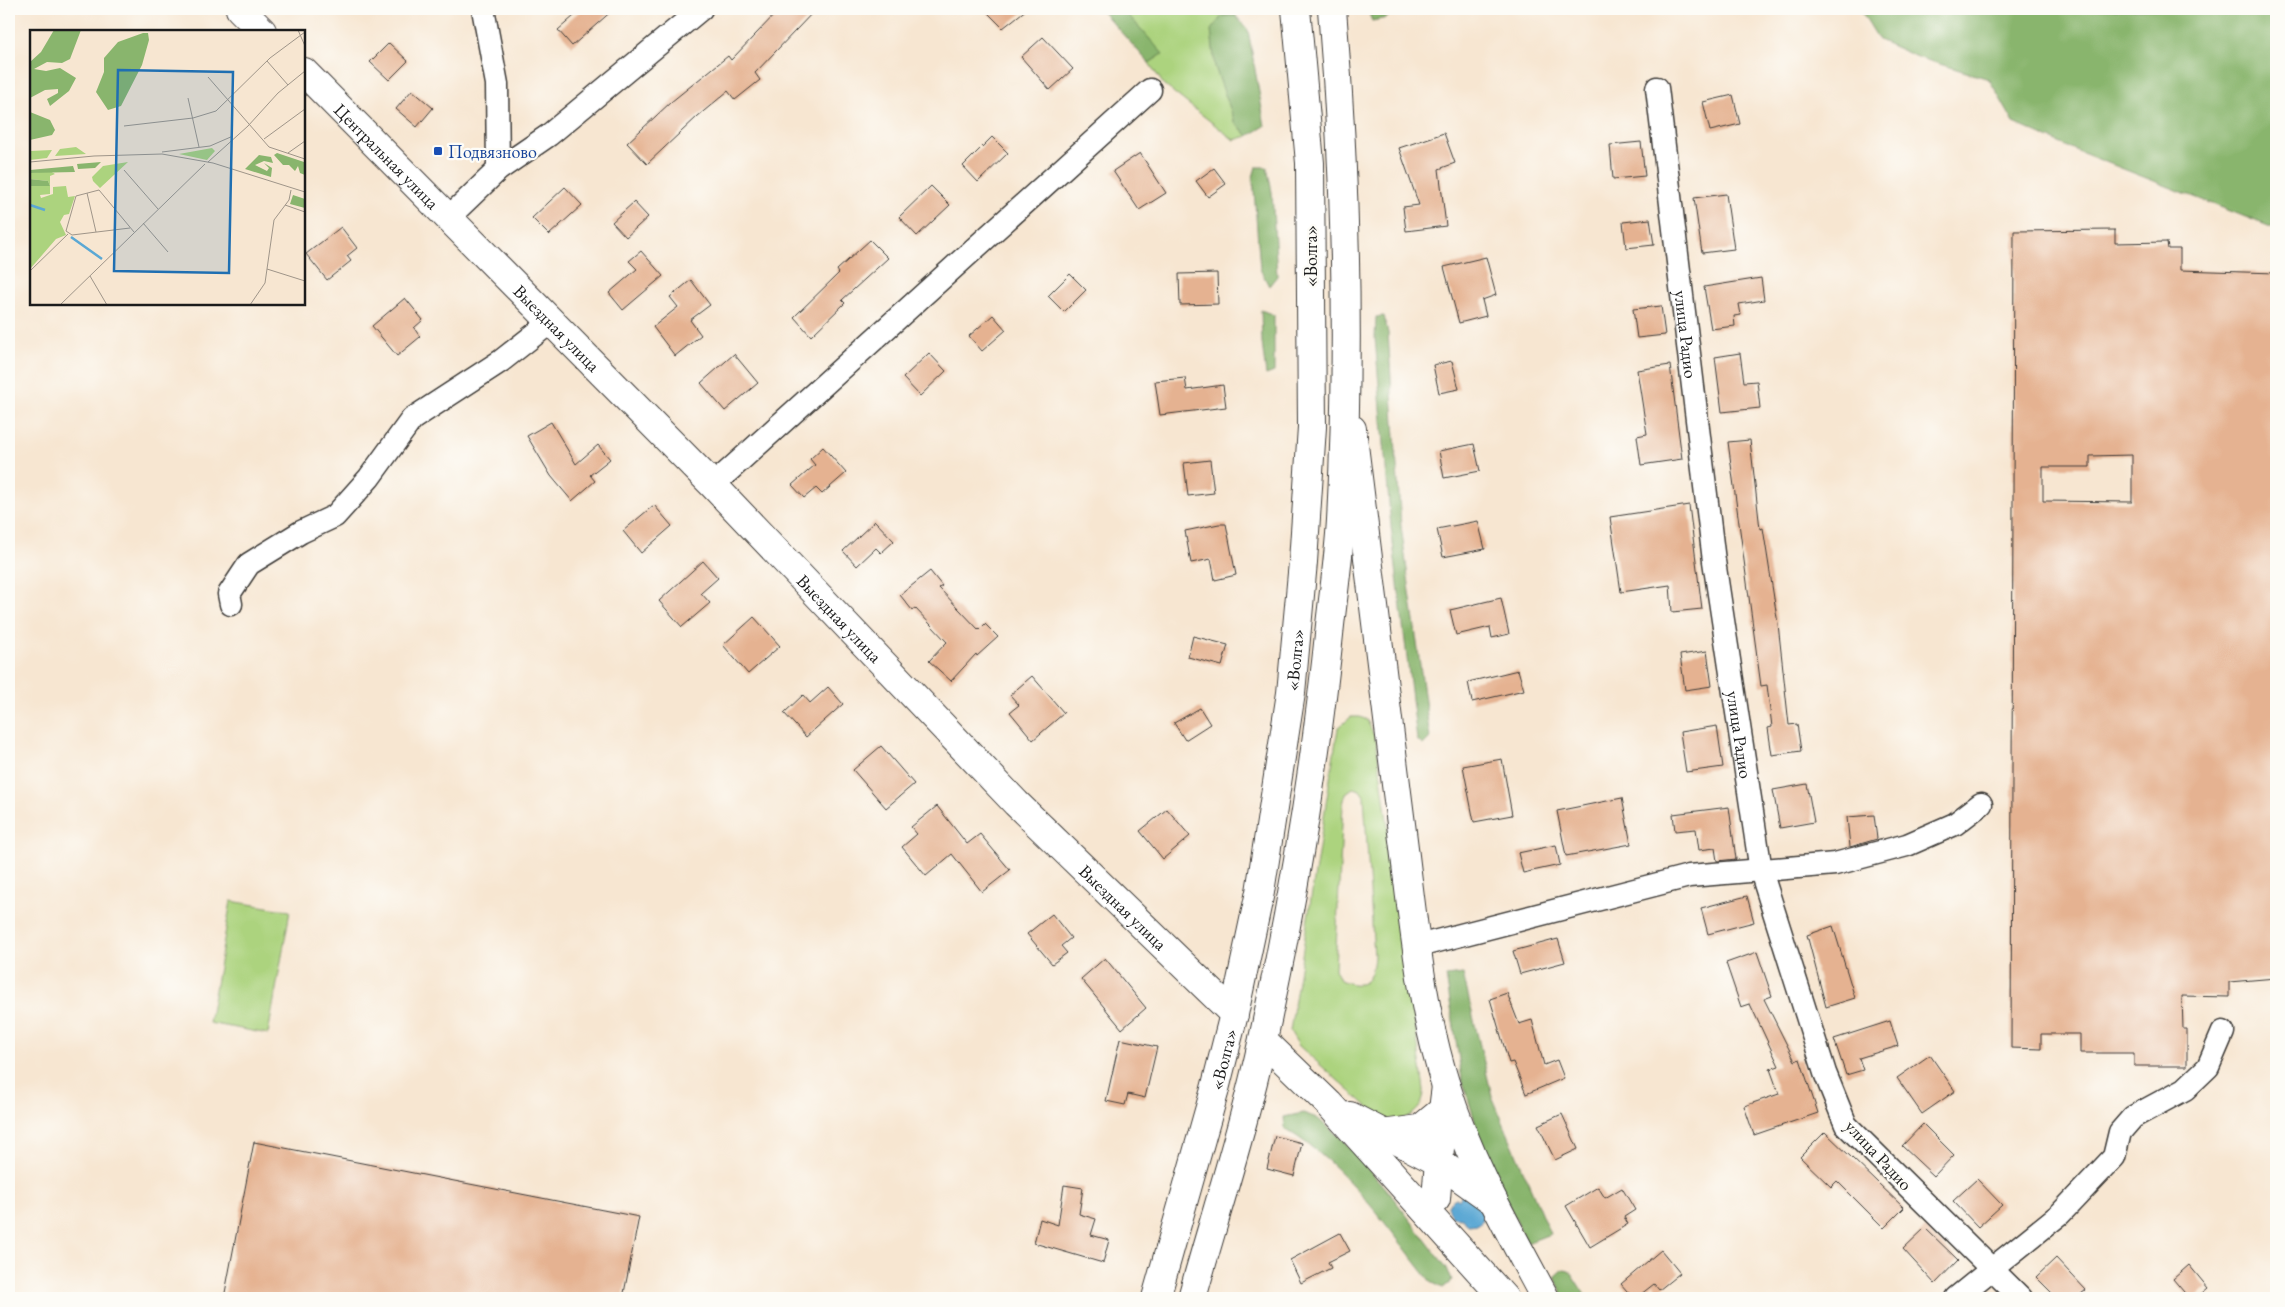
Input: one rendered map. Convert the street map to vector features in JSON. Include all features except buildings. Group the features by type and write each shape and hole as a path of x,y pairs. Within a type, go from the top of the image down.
{"main road":[{"path":"240,9 261,30"},
{"name":"«Волга»","path":"1156,1298 1214,1093 1234,1014 1260,892 1291,693 1304,553 1312,428 1310,163 1296,9"},
{"name":"«Волга»","path":"1192,1298 1248,1102 1263,1040 1301,846 1322,705 1340,524 1346,379 1342,138 1332,9"},
{"name":"Центральная улица","path":"305,73 449,217"},
{"name":"Выездная улица","path":"449,217 713,484 1016,803 1234,1014"},
{"path":"1346,379 1418,946 1444,1098 1469,1150 1482,1192 1545,1298"},
{"path":"1263,1040 1329,1104 1504,1298"},
{"path":"1382,1134 1420,1129 1444,1098"},
{"path":"1440,1227 1436,1199 1444,1098"},
{"path":"1329,1104 1382,1134 1438,1161 1482,1192"},
{"path":"1436,1199 1482,1192"}],"street":[{"path":"484,9 497,84 498,170"},
{"path":"449,217 498,170 549,135 701,9"},
{"name":"улица Радио","path":"1657,88 1714,561 1761,871 1825,1073 1846,1125 2021,1298"},
{"path":"713,484 1150,90"},
{"path":"231,604 228,594 249,564 301,532 335,516 369,478 412,419 501,361 552,321"},
{"path":"1418,946 1689,876 1835,864 1907,845 1955,824 1981,804"},
{"path":"1956,1298 2060,1214 2114,1157 2120,1132 2133,1117 2185,1089 2208,1067 2223,1032"}],"green space":[{"path":"1100,9 1123,9 1163,54 1149,63"},
{"path":"1123,9 1235,9 1236,16 1222,16 1237,124 1248,136 1234,140 1164,85 1149,63 1162,54"},
{"path":"1367,9 1393,9 1394,11 1387,18 1372,21"},
{"path":"1860,9 2276,9 2276,229 2075,150 2014,123 1989,79 1920,58 1879,40"},
{"path":"1222,16 1236,16 1248,30 1265,126 1248,136 1235,122 1215,67 1211,30"},
{"path":"1256,167 1267,167 1272,192 1277,276 1269,286 1260,269 1253,177"},
{"path":"1261,310 1274,315 1274,372 1266,375 1262,343"},
{"path":"1384,316 1388,333 1401,526 1430,738 1423,745 1417,740 1391,527 1375,338 1376,317"},
{"path":"1351,717 1360,717 1367,720 1376,740 1424,1090 1421,1104 1413,1114 1387,1124 1299,1046 1290,1031 1338,728","holes":["1353,788 1360,790 1364,796 1374,956 1372,971 1369,977 1362,984 1356,984 1340,980 1335,969 1343,804 1346,793"]},
{"path":"231,901 290,911 268,1034 209,1023"},
{"path":"1463,974 1492,1096 1550,1234 1527,1243 1487,1160 1462,1079 1446,976"},
{"path":"1303,1113 1317,1118 1342,1139 1391,1195 1447,1268 1452,1281 1443,1288 1431,1282 1382,1219 1346,1179 1307,1143 1285,1129 1284,1117"},
{"path":"1564,1269 1569,1270 1587,1298 1564,1298 1555,1277"}],"water":[{"path":"1464,1191 1483,1211 1482,1220 1479,1224 1467,1225 1462,1218 1452,1217 1449,1211 1448,1206 1450,1202 1456,1198 1459,1200"}],"place":[{"name":"Подвязново","path":"438,151"}]}
